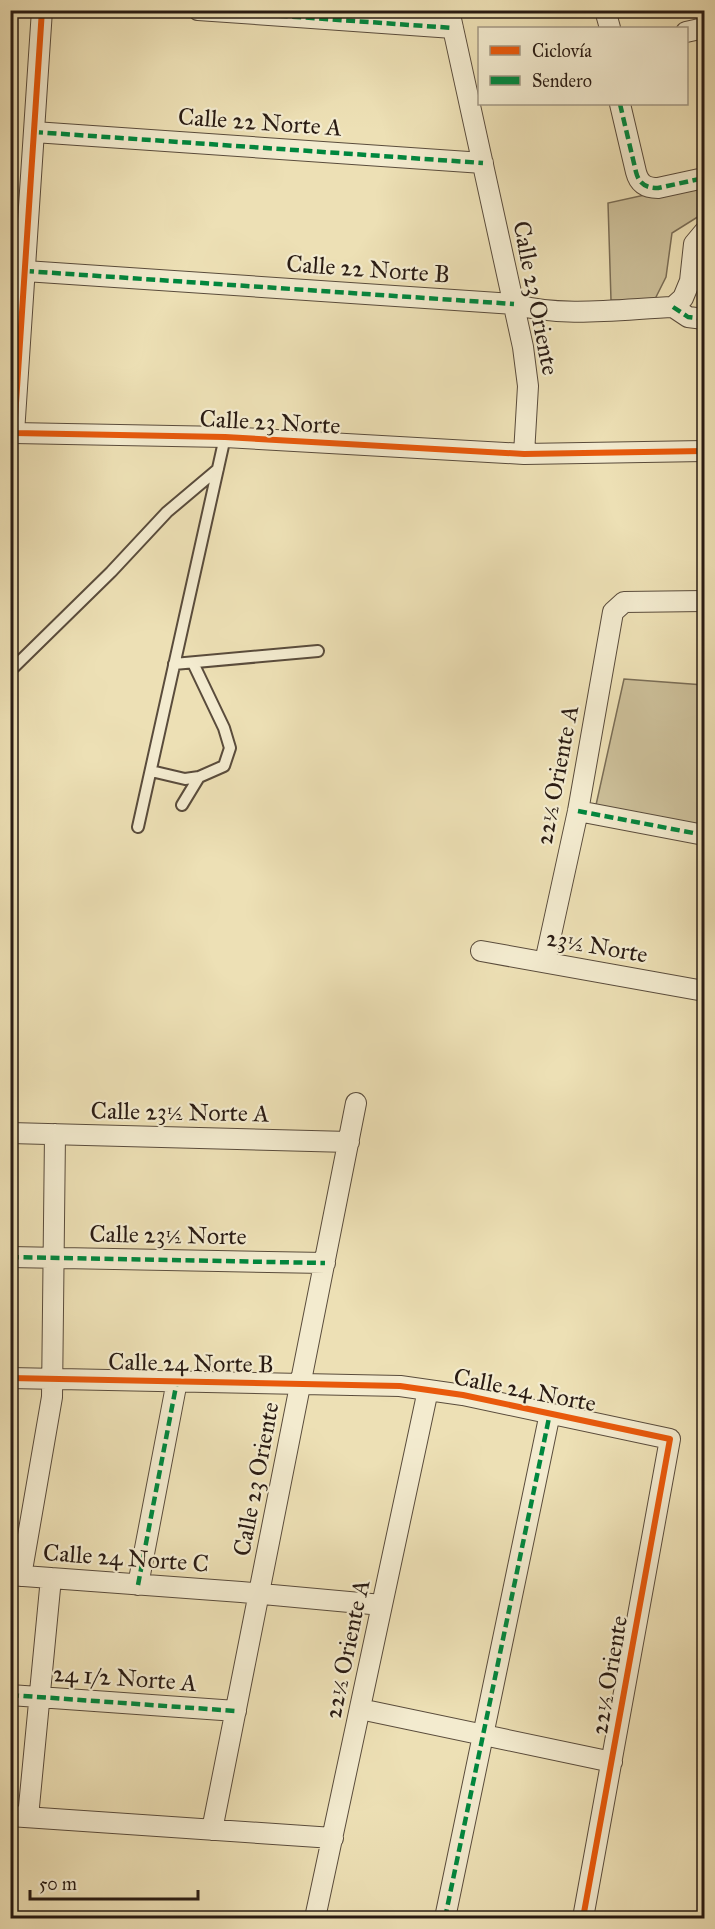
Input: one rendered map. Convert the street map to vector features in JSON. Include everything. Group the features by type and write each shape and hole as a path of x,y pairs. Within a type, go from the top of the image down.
{"street":[{"path":"12,433 42,10"},
{"path":"198,10 451,19"},
{"path":"604,10 610,27"},
{"name":"Calle 23 Oriente","path":"451,19 524,347 528,386 524,454"},
{"path":"688,32 705,28"},
{"path":"620,105 636,172 643,185 658,188 705,178"},
{"name":"Calle 22 Norte A","path":"34,132 483,163"},
{"path":"673,307 683,298 690,280 694,244 705,232"},
{"name":"Calle 22 Norte B","path":"25,271 514,304 534,310 557,312 673,307 688,317 705,319"},
{"name":"Calle 23 Norte","path":"12,433 225,437 524,454"},
{"path":"524,454 705,451"},
{"name":"22½ Oriente A","path":"545,962 578,811 613,612 624,602 705,601"},
{"path":"578,811 705,835"},
{"name":"23½ Norte","path":"481,951 705,991"},
{"name":"Calle 23 Oriente","path":"212,1830 356,1103"},
{"name":"Calle 23½ Norte A","path":"10,1133 349,1142"},
{"path":"16,1576 51,1408 55,1134"},
{"name":"Calle 23½ Norte","path":"10,1257 325,1263"},
{"name":"Calle 24 Norte B","path":"10,1378 372,1384"},
{"path":"138,1585 177,1381"},
{"name":"Calle 24 Norte","path":"372,1384 428,1390 670,1439"},
{"name":"22½ Oriente A","path":"315,1918 428,1390"},
{"path":"446,1918 550,1413"},
{"name":"22½ Oriente","path":"584,1918 670,1439"},
{"name":"Calle 24 Norte C","path":"16,1576 259,1593 382,1605"},
{"path":"51,1578 40,1697 19,1816 333,1838"},
{"name":"24 1/2 Norte A","path":"10,1695 236,1711"},
{"path":"360,1709 612,1762"}],"lane":[{"path":"138,827 225,437"},
{"path":"10,671 111,572 167,512 218,469"},
{"path":"174,664 318,651"},
{"path":"151,771 184,779 199,777 224,766 230,748 224,728 192,663"},
{"path":"182,805 199,777"}],"shaded area":[{"path":"704,182 704,213 672,233 666,277 654,301 611,300 608,203"},
{"path":"624,679 704,685 704,828 596,805"}],"marked path":[{"path":"198,10 453,28"},
{"path":"620,105 637,176 641,182 658,188 704,178"},
{"path":"34,132 483,163"},
{"path":"25,271 514,304"},
{"path":"673,307 688,317 704,319"},
{"path":"578,811 704,835"},
{"path":"10,1257 325,1263"},
{"path":"138,1585 177,1381"},
{"path":"445,1918 550,1413"},
{"path":"10,1695 236,1711"}],"cycle path":[{"path":"42,10 14,433 225,437 524,454 704,451"},
{"path":"10,1378 400,1386 463,1395 670,1439 583,1918"}]}
